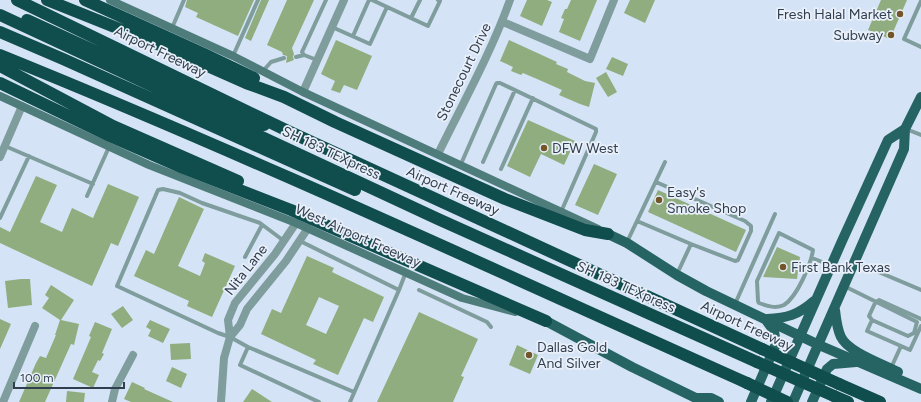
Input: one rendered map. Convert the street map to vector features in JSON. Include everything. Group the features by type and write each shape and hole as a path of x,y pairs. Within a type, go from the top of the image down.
{"highway":[{"name":"Airport Freeway","path":"17,0 290,132 880,402"},
{"path":"47,0 284,97 335,122 505,199 585,230 608,234"},
{"path":"85,0 248,75 284,97"},
{"path":"0,8 65,36 245,120 290,132"},
{"name":"SH 183 TEXpress","path":"0,15 831,400 848,402"},
{"name":"SH 183 TEXpress","path":"0,32 63,58 756,365"},
{"path":"0,55 124,106 267,168 787,402"},
{"path":"0,66 113,126 406,259"},
{"path":"0,83 110,136 183,168 291,210 546,321"}],"main road":[{"name":"Airport Freeway","path":"110,0 233,56 303,92 461,164 627,243 677,275 819,345"},
{"name":"West Airport Freeway","path":"0,96 149,165 308,228 462,298 546,321 696,399"},
{"path":"793,402 904,149 905,129 921,97"},
{"path":"771,402 888,140 905,129"},
{"path":"765,319 782,318 793,315 805,308 817,298"},
{"path":"835,308 836,322 841,338 850,348 905,375 919,388"},
{"path":"751,402 776,344 774,331 765,319"},
{"path":"819,345 919,388"},
{"path":"812,402 827,369 833,364 858,362"},
{"path":"696,399 711,398 719,402"}],"street":[{"path":"303,92 344,0"},
{"name":"Stonecourt Drive","path":"438,154 503,22 510,0"},
{"path":"503,22 590,60 614,0"},
{"path":"0,157 22,106"},
{"name":"Nita Lane","path":"221,402 224,358 230,337 228,320 235,303 284,241 296,223"},
{"name":"Nita Lane","path":"230,337 240,325 247,309 286,261 308,228"},
{"path":"3,402 35,326"},
{"path":"112,402 115,389 133,355"}],"lane":[{"path":"172,28 184,0"},
{"path":"233,56 258,0"},
{"path":"304,55 302,52 326,0"},
{"path":"352,36 370,0 428,26 440,1 438,0"},
{"path":"411,18 420,0"},
{"path":"921,1 904,39 921,47"},
{"path":"332,27 370,44 387,7"},
{"path":"296,57 304,55 317,60"},
{"path":"263,71 271,62 284,58"},
{"path":"461,164 497,82 533,98 596,130 561,212"},
{"path":"483,162 515,90"},
{"path":"501,169 533,98"},
{"path":"905,129 921,135"},
{"path":"5,146 93,184"},
{"path":"88,196 109,147"},
{"path":"0,218 29,156"},
{"path":"627,243 665,162"},
{"path":"637,220 691,244 735,261 738,260 752,231 751,226 745,221 656,182"},
{"path":"284,241 262,225 180,193 163,189 158,190 117,286 218,333 230,337 248,347 354,392"},
{"path":"735,304 775,214"},
{"path":"245,257 262,225"},
{"path":"779,233 813,250 812,258 791,298 783,305 770,307 759,303 757,281 779,233"},
{"path":"300,241 399,290"},
{"path":"677,275 691,244"},
{"path":"812,258 831,266"},
{"path":"855,262 921,290"},
{"path":"350,402 406,272"},
{"path":"844,286 875,303 917,322 914,333 908,336 872,320 869,316 875,303 879,300 921,319"},
{"path":"419,290 488,322 491,327"},
{"path":"872,320 867,331 910,350 921,326"},
{"path":"891,368 901,346"},
{"path":"248,347 240,365 319,402"}],"building":[{"path":"187,0 254,0 238,36 196,17 198,13 185,7"},
{"path":"261,0 269,0 251,41 245,38"},
{"path":"287,0 314,0 292,48 294,60 286,63 287,56 267,45"},
{"path":"527,0 547,0 552,2 542,26 520,16"},
{"path":"571,0 597,0 580,41 559,32 564,19 561,18"},
{"path":"630,0 655,0 645,23 624,13"},
{"path":"881,0 907,0 890,39 868,30"},
{"path":"336,40 372,56 357,90 344,85 340,93 331,90 335,81 321,74"},
{"path":"509,40 557,62 556,64 568,69 567,72 585,81 595,83 589,107 559,95 562,90 523,73 521,75 511,71 513,67 500,61"},
{"path":"612,57 628,64 623,76 606,69"},
{"path":"606,72 617,92 608,97 596,78"},
{"name":"DFW West","path":"528,120 575,141 564,165 541,154 530,177 507,166"},
{"path":"594,164 617,174 598,215 575,205"},
{"path":"36,176 57,185 40,222 62,232 72,208 93,218 108,184 139,197 118,246 111,243 92,286 0,243 0,227 10,232"},
{"path":"658,190 746,230 736,252 648,212"},
{"path":"179,197 204,209 178,266 200,276 205,263 202,261 205,253 235,266 212,317 187,306 189,301 134,276 146,250 154,254"},
{"name":"First Bank Texas","path":"777,247 800,257 797,279 763,277"},
{"path":"307,256 334,268 332,272 384,297 373,322 364,318 338,375 313,364 316,360 261,334 272,309 281,313","holes":["319,297 339,306 326,334 306,325"]},
{"path":"30,279 32,305 8,308 5,281"},
{"path":"51,285 74,300 61,320 79,324 74,345 71,344 45,402 19,402 36,363 40,356 46,358 56,335 60,320 42,308 49,298 45,295"},
{"path":"123,306 133,320 122,328 111,314"},
{"path":"419,312 478,339 461,376 464,377 453,402 377,402"},
{"path":"0,319 11,324 0,349"},
{"path":"150,320 170,329 163,343 148,336 151,330 146,327"},
{"path":"95,322 112,329 102,353 104,354 100,361 98,360 92,372 99,375 93,388 73,379 91,337 89,336"},
{"path":"190,343 191,359 171,360 170,344"},
{"path":"517,345 538,355 530,374 509,365"},
{"path":"172,367 187,374 181,388 166,381"},
{"path":"132,382 173,402 131,402 124,399"},
{"path":"252,389 272,402 243,402"},
{"path":"67,391 85,393 84,402 66,402"}],"place":[{"name":"Fresh Halal Market","path":"900,14"},
{"name":"Subway","path":"891,35"},
{"name":"DFW West","path":"544,148"},
{"name":"Easy's Smoke Shop","path":"659,200"},
{"name":"First Bank Texas","path":"783,267"},
{"name":"Dallas Gold And Silver","path":"529,355"}]}
